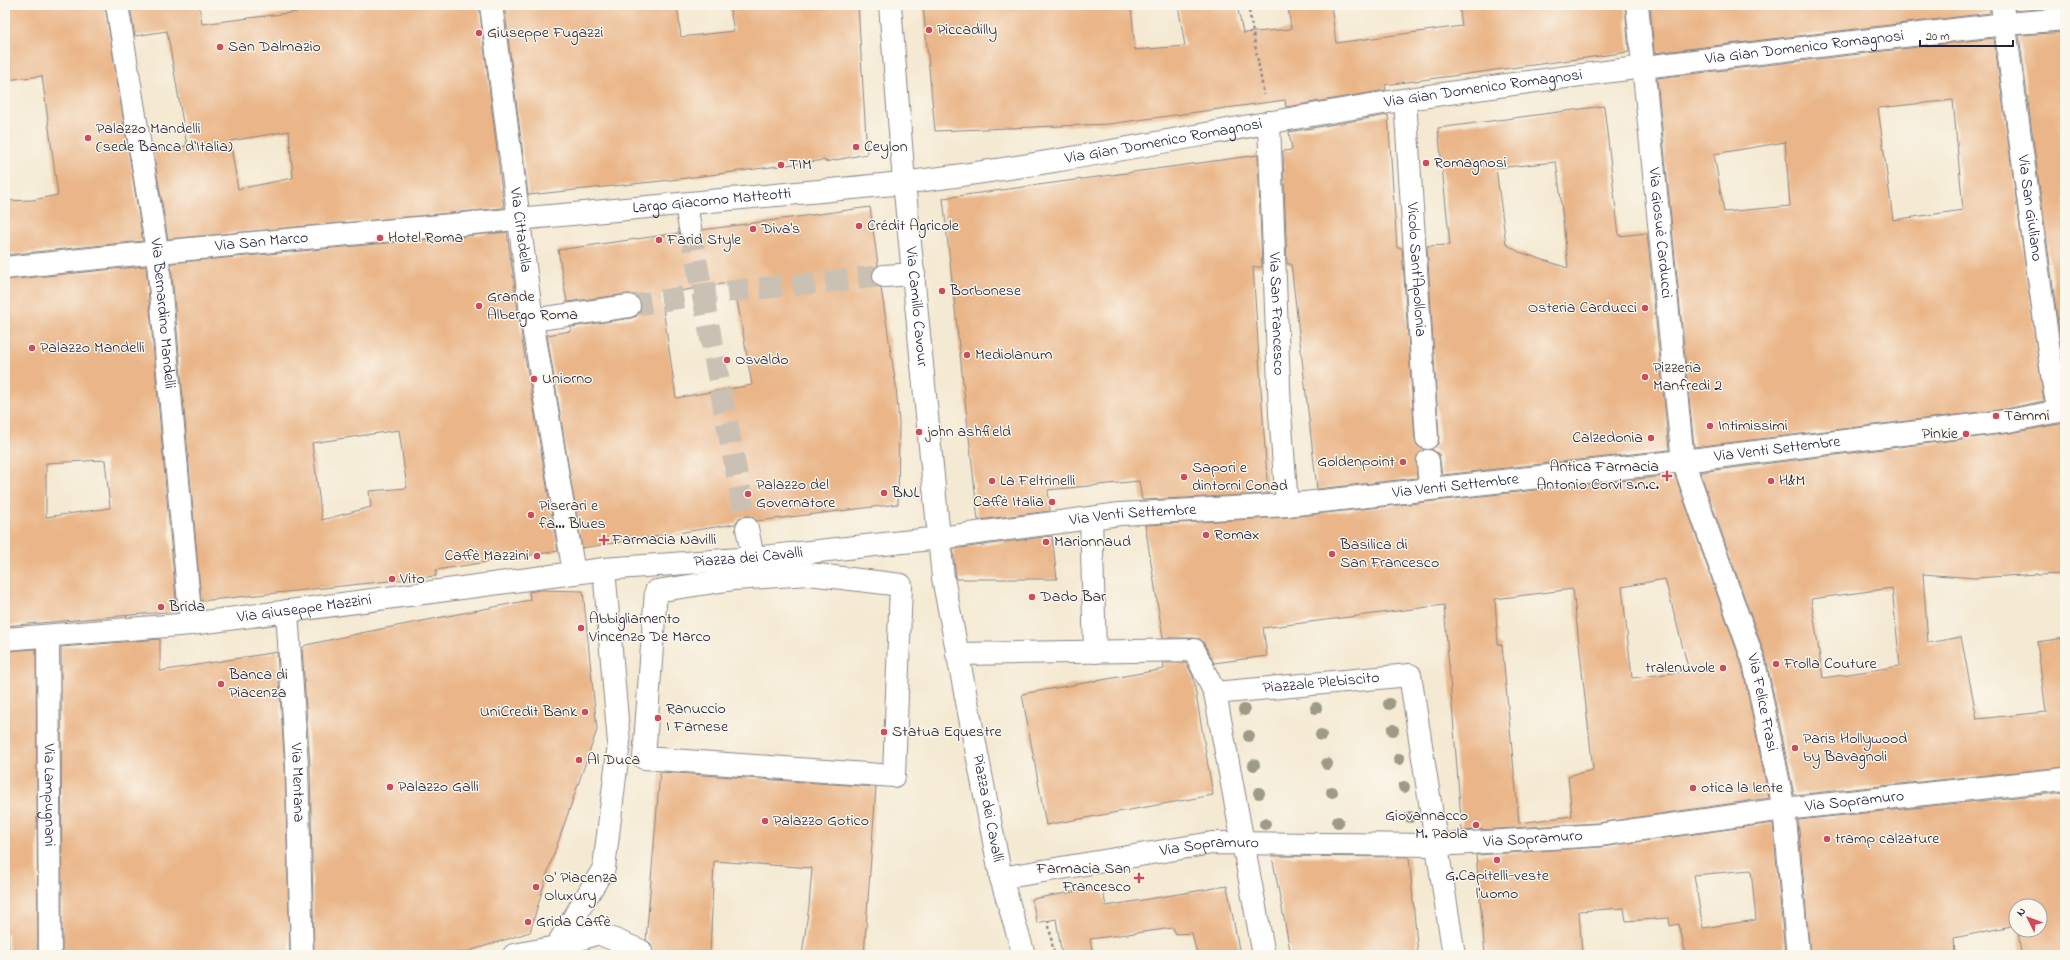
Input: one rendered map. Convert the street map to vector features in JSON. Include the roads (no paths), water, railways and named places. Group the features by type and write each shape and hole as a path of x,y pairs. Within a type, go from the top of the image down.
{"street":[{"name":"Via Bernardino Mandelli","path":"117,5 157,251 191,624"},
{"name":"Via Cittadella","path":"491,5 532,320 574,573"},
{"name":"Via Camillo Cavour","path":"890,5 904,182 940,538"},
{"name":"Via Giosuè Carducci","path":"1636,5 1683,461"},
{"name":"Via Gian Domenico Romagnosi","path":"904,182 1078,156 1269,122 1405,100 2003,15 2065,19"},
{"name":"Via San Giuliano","path":"2003,15 2053,382 2062,411"},
{"name":"Vicolo Sant'Apollonia","path":"1405,100 1427,438"},
{"name":"Via San Francesco","path":"1269,122 1280,413 1287,505"},
{"name":"Largo Giacomo Matteotti","path":"519,220 904,182"},
{"path":"686,204 690,228"},
{"name":"Via San Marco","path":"5,268 157,251 519,220"},
{"path":"884,276 914,274"},
{"path":"532,320 629,306"},
{"name":"Via Venti Settembre","path":"940,538 1120,514 1287,505 1683,461 2008,421 2062,411"},
{"path":"1428,461 1430,488"},
{"name":"Via Felice Frasi","path":"1683,461 1754,662 1784,809 1798,955"},
{"path":"1091,518 1095,652"},
{"path":"747,528 753,558"},
{"name":"Piazza dei Cavalli","path":"604,569 753,558 940,538 943,578 1001,878 1024,955"},
{"path":"556,951 604,868 619,743 604,569"},
{"name":"Via Giuseppe Mazzini","path":"5,639 191,624 604,569"},
{"name":"Piazza dei Cavalli","path":"809,574 900,585 894,776 644,758 656,591 734,579 809,574"},
{"name":"Via Mentana","path":"287,611 297,766 302,955"},
{"name":"Via Lampugnani","path":"48,636 50,955"},
{"path":"958,654 1194,650 1215,693 1264,955"},
{"name":"Piazzale Plebiscito","path":"1215,693 1410,675 1437,845"},
{"name":"Via Sopramuro","path":"1001,878 1212,843 1437,845 1599,835 1784,809 2065,779"},
{"path":"1437,845 1454,955"},
{"path":"514,955 556,951 598,933 635,951"}],"tunnel":[{"path":"690,228 747,528"},
{"path":"629,306 703,294 884,276"}],"place":[{"name":"Piccadilly","path":"929,30"},
{"name":"Giuseppe Fugazzi","path":"479,33"},
{"name":"San Dalmazio","path":"220,47"},
{"name":"Palazzo Mandelli (sede Banca d'Italia)","path":"88,138"},
{"name":"Ceylon","path":"856,147"},
{"name":"Romagnosi","path":"1426,163"},
{"name":"TIM","path":"781,165"},
{"name":"Crédit Agricole","path":"859,226"},
{"name":"Diva's","path":"753,229"},
{"name":"Hotel Roma","path":"380,238"},
{"name":"Farid Style","path":"659,240"},
{"name":"Borbonese","path":"942,291"},
{"name":"Grande Albergo Roma","path":"479,306"},
{"name":"Osteria Carducci","path":"1645,308"},
{"name":"Palazzo Mandelli","path":"32,348"},
{"name":"Mediolanum","path":"967,355"},
{"name":"Osvaldo","path":"727,360"},
{"name":"Pizzeria Manfredi 2","path":"1645,377"},
{"name":"Uniorno","path":"534,379"},
{"name":"Tammi","path":"1996,416"},
{"name":"Intimissimi","path":"1710,426"},
{"name":"john ashfield","path":"919,432"},
{"name":"Pinkie","path":"1966,434"},
{"name":"Calzedonia","path":"1651,438"},
{"name":"Goldenpoint","path":"1403,462"},
{"name":"Antica Farmacia Antonio Corvi s.n.c.","path":"1667,476"},
{"name":"Sapori e dintorni Conad","path":"1184,477"},
{"name":"La Feltrinelli","path":"992,481"},
{"name":"H&M","path":"1771,481"},
{"name":"BNL","path":"884,493"},
{"name":"Palazzo del Governatore","path":"748,494"},
{"name":"Caffè Italia","path":"1052,502"},
{"name":"Piserari e fa... Blues","path":"531,515"},
{"name":"Romax","path":"1206,535"},
{"name":"Farmacia Navilli","path":"604,540"},
{"name":"Marionnaud","path":"1046,542"},
{"name":"Basilica di San Francesco","path":"1332,554"},
{"name":"Caffè Mazzini","path":"537,556"},
{"name":"Vito","path":"392,579"},
{"name":"Dado Bar","path":"1032,597"},
{"name":"Brida","path":"161,607"},
{"name":"Abbigliamento Vincenzo De Marco","path":"581,628"},
{"name":"Frolla Couture","path":"1776,664"},
{"name":"tralenuvole","path":"1723,668"},
{"name":"Banca di Piacenza","path":"221,684"},
{"name":"UniCredit Bank","path":"585,712"},
{"name":"Ranuccio I Farnese","path":"658,718"},
{"name":"Statua Equestre","path":"884,732"},
{"name":"Paris Hollywood by Bavagnoli","path":"1795,748"},
{"name":"Al Duca","path":"579,760"},
{"name":"Palazzo Galli","path":"390,787"},
{"name":"otica la lente","path":"1693,788"},
{"name":"Palazzo Gotico","path":"765,821"},
{"name":"Giovannacco M. Paola","path":"1476,825"},
{"name":"tramp calzature","path":"1827,839"},
{"name":"G.Capitelli-veste l'uomo","path":"1497,860"},
{"name":"Farmacia San Francesco","path":"1139,878"},
{"name":"O' Piacenza Oluxury","path":"536,887"},
{"name":"Grida Caffè","path":"528,922"}]}
